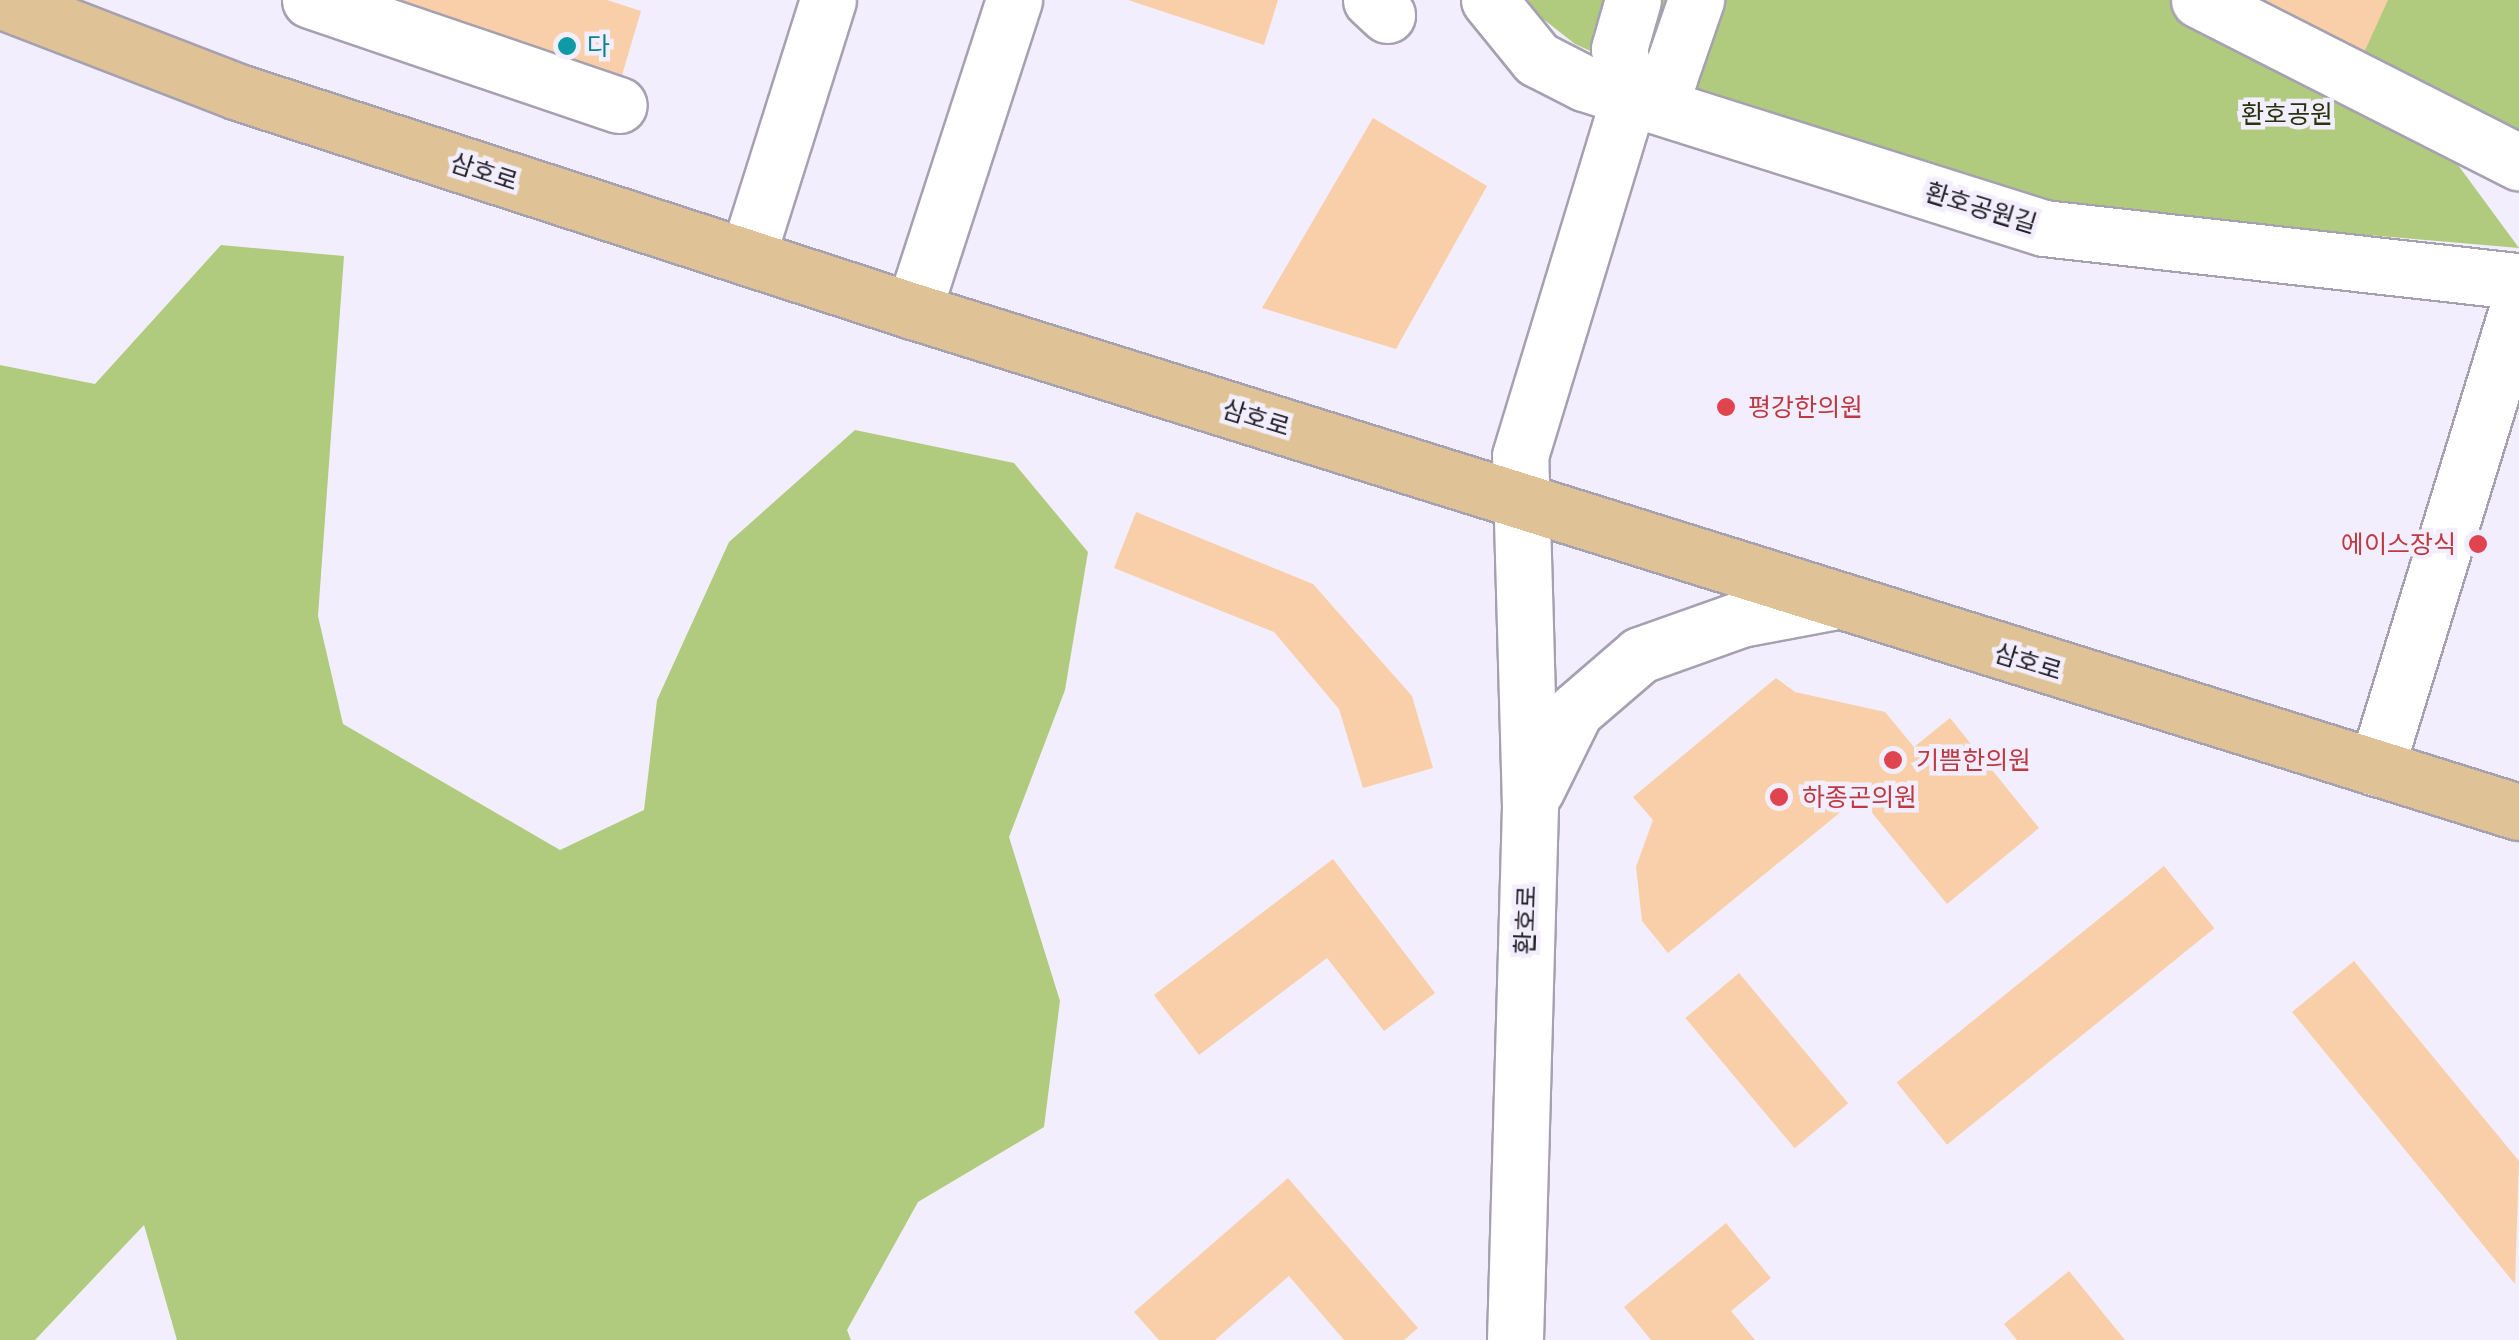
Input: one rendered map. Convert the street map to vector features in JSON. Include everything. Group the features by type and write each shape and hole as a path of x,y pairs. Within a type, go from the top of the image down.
{"main road":[{"name":"삼호로","path":"0,0 238,92 746,257 1831,602 2519,812"}],"street":[{"path":"310,0 619,105"},
{"path":"746,257 828,0"},
{"path":"913,310 1014,0"},
{"name":"환호공원길","path":"1490,0 1537,59 1629,98 2093,239 2519,281"},
{"path":"1633,0 1619,50 1629,98 1670,78 1696,0"},
{"path":"2198,0 2519,162"},
{"name":"환호로","path":"1515,1340 1530,806 1521,501 1527,413 1629,98"},
{"path":"2376,768 2519,302"},
{"path":"1530,806 1575,711 1640,655 1741,618 1831,602"}],"green space":[{"name":"환호공원","path":"1519,0 2519,0 2519,155 2400,86 2519,248 2067,209 1693,98 1575,44"},
{"path":"221,245 344,256 318,616 343,724 560,850 644,810 657,700 729,542 855,430 1014,463 1088,552 1065,690 1009,837 1060,1001 1044,1127 918,1202 847,1330 851,1340 177,1340 144,1225 35,1340 0,1340 0,365 95,384"}],"building":[{"name":"다","path":"357,0 607,0 641,11 620,82"},
{"path":"1128,0 1278,0 1264,45"},
{"path":"2242,0 2388,0 2362,57"},
{"path":"1373,118 1487,186 1396,349 1262,308"},
{"path":"1136,512 1313,584 1412,696 1433,768 1363,788 1339,709 1274,632 1114,568"},
{"path":"1776,678 1795,692 1885,712 1914,747 1950,718 2039,828 1947,904 1859,797 1668,953 1642,921 1636,867 1653,820 1633,797"},
{"path":"1333,859 1435,993 1384,1031 1327,958 1199,1055 1154,995"},
{"path":"2164,866 2214,928 1947,1145 1897,1082"},
{"path":"2354,961 2519,1161 2515,1284 2292,1012"},
{"path":"1739,973 1848,1103 1795,1148 1685,1018"},
{"path":"1288,1178 1418,1328 1404,1340 1344,1340 1289,1276 1215,1340 1159,1340 1134,1312"},
{"path":"1726,1223 1771,1278 1731,1311 1755,1340 1651,1340 1624,1307"},
{"path":"2069,1271 2125,1340 2017,1340 2004,1324"}],"place":[{"name":"다","path":"567,46"},
{"name":"평강한의원","path":"1726,407"},
{"name":"에이스장식","path":"2478,544"},
{"name":"기쁨한의원","path":"1893,760"},
{"name":"하종곤의원","path":"1779,797"}]}
